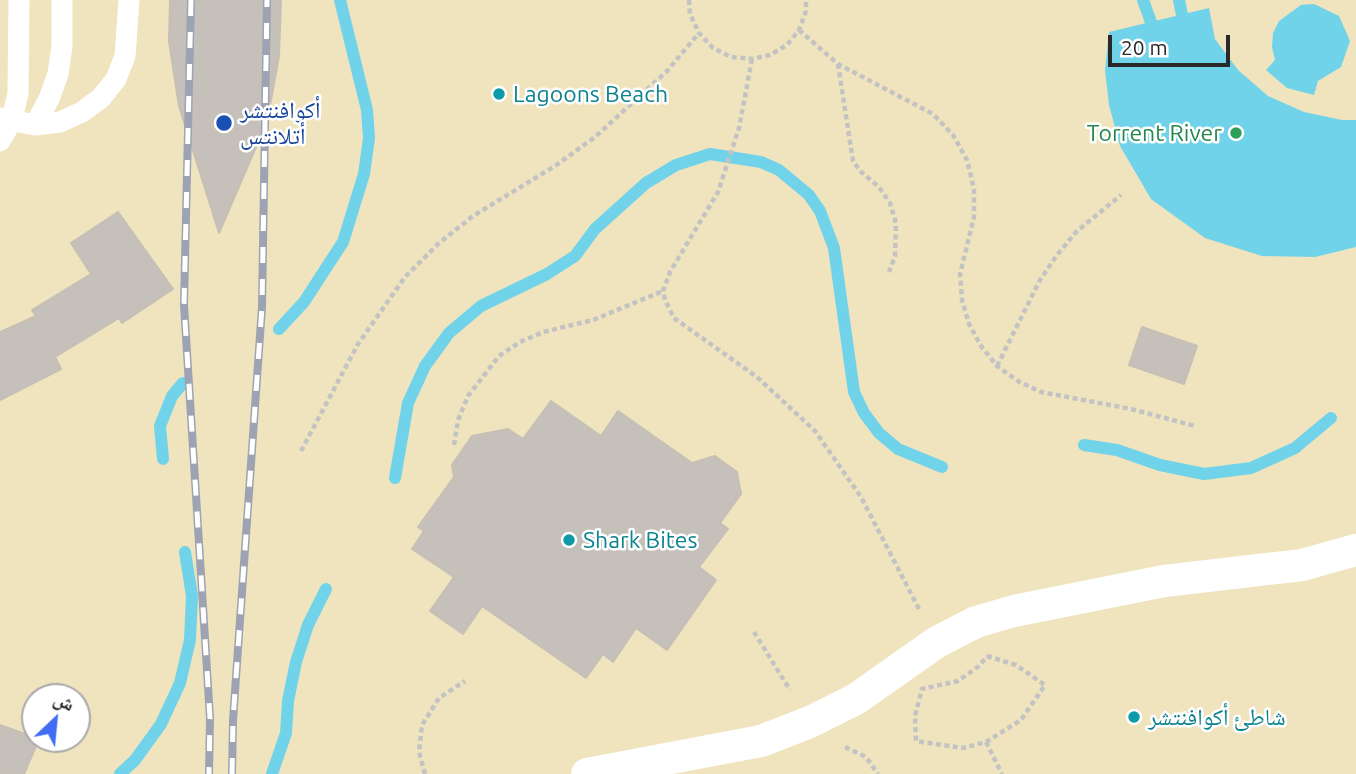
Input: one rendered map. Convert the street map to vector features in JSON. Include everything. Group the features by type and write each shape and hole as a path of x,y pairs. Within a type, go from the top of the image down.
{"street":[{"path":"587,774 761,741 810,722 856,699 937,642 976,622 1088,594 1164,581 1302,565 1356,550"}],"lane":[{"path":"35,125 58,74 62,46 62,0"},
{"path":"5,120 35,125 60,122 82,113 102,98 116,79 125,56 129,0"},
{"path":"0,141 5,120 18,94 13,2"}],"path":[{"path":"689,0 691,14 699,33 713,48 732,57 752,59 779,50 799,30 806,0"},
{"path":"799,30 838,64 933,114 953,135 967,160 974,189 974,218 960,274 962,300 969,324 981,346 997,366 1018,381 1041,392 1131,409 1195,426"},
{"path":"301,451 358,344 405,277 438,244 473,216 555,166 595,137 667,71 699,33"},
{"path":"752,59 739,128 718,192 670,272 663,290 668,310 674,318 757,377 815,431 861,497 937,642"},
{"path":"838,64 853,161 859,171 879,187 890,204 896,223 895,256 888,272"},
{"path":"997,366 1040,280 1057,255 1076,232 1121,195"},
{"path":"454,444 468,396 499,356 520,342 543,332 593,320 663,290"},
{"path":"754,632 796,699"},
{"path":"987,656 1016,666 1045,685 1021,720 986,743 963,748 916,741 915,716 922,689 958,681 979,666 987,656"},
{"path":"425,774 419,752 422,725 439,698 465,681"},
{"path":"986,743 1002,774"},
{"path":"841,746 866,757 878,774"}],"sand":[{"path":"0,0 1356,0 1356,774 0,774"}],"water":[{"path":"1314,4 1339,16 1350,41 1341,67 1318,81 1314,95 1287,88 1266,70 1275,60 1273,33 1279,21 1301,5"},
{"name":"Torrent River","path":"1209,8 1215,39 1238,70 1268,96 1304,112 1342,120 1356,120 1356,247 1315,257 1262,256 1205,238 1151,199 1120,146 1109,105 1105,70 1109,32"}],"building":[{"name":"أكوافنتشر أتلانتس","path":"170,0 281,0 279,56 271,100 259,140 219,233 179,106 169,41"},
{"path":"118,212 173,289 122,323 119,318 55,357 61,369 0,400 0,332 36,316 32,310 91,274 71,243"},
{"path":"1142,327 1197,346 1184,384 1129,365"},
{"name":"Shark Bites","path":"551,401 601,436 618,411 692,463 715,456 737,472 741,494 720,523 728,529 699,567 716,580 667,650 636,628 613,662 603,654 586,678 482,606 463,634 430,611 454,577 412,549 424,531 418,527 454,477 452,465 472,436 508,429 523,439"},
{"path":"0,725 21,733 21,753 33,753 24,774 0,774"}],"waterway":[{"path":"279,329 304,302 343,242 364,174 369,138 367,110 340,0"},
{"path":"1143,0 1156,36"},
{"path":"1179,0 1185,30"},
{"path":"395,478 408,403 425,366 449,333 481,306 547,274 575,256 595,229 646,183 676,165 710,154 761,162 779,170 809,195 820,211 834,248 854,392 864,413 879,433 898,449 942,467"},
{"path":"163,459 160,426 172,396 183,383"},
{"path":"1084,445 1117,450 1160,465 1204,474 1251,468 1295,448 1331,418"},
{"path":"120,774 135,760 161,724 180,683 190,640 192,596 185,552"},
{"path":"272,774 286,733 288,701 296,662 308,625 326,589"}],"railway":[{"path":"191,0 184,305 210,718 209,774"},
{"path":"232,774 233,720 262,307 267,0"}],"place":[{"name":"Lagoons Beach","path":"499,94"},
{"name":"أكوافنتشر أتلانتس","path":"224,123"},
{"name":"Torrent River","path":"1236,133"},
{"name":"Shark Bites","path":"569,540"},
{"name":"شاطئ أكوافنتشر","path":"1134,717"}]}
